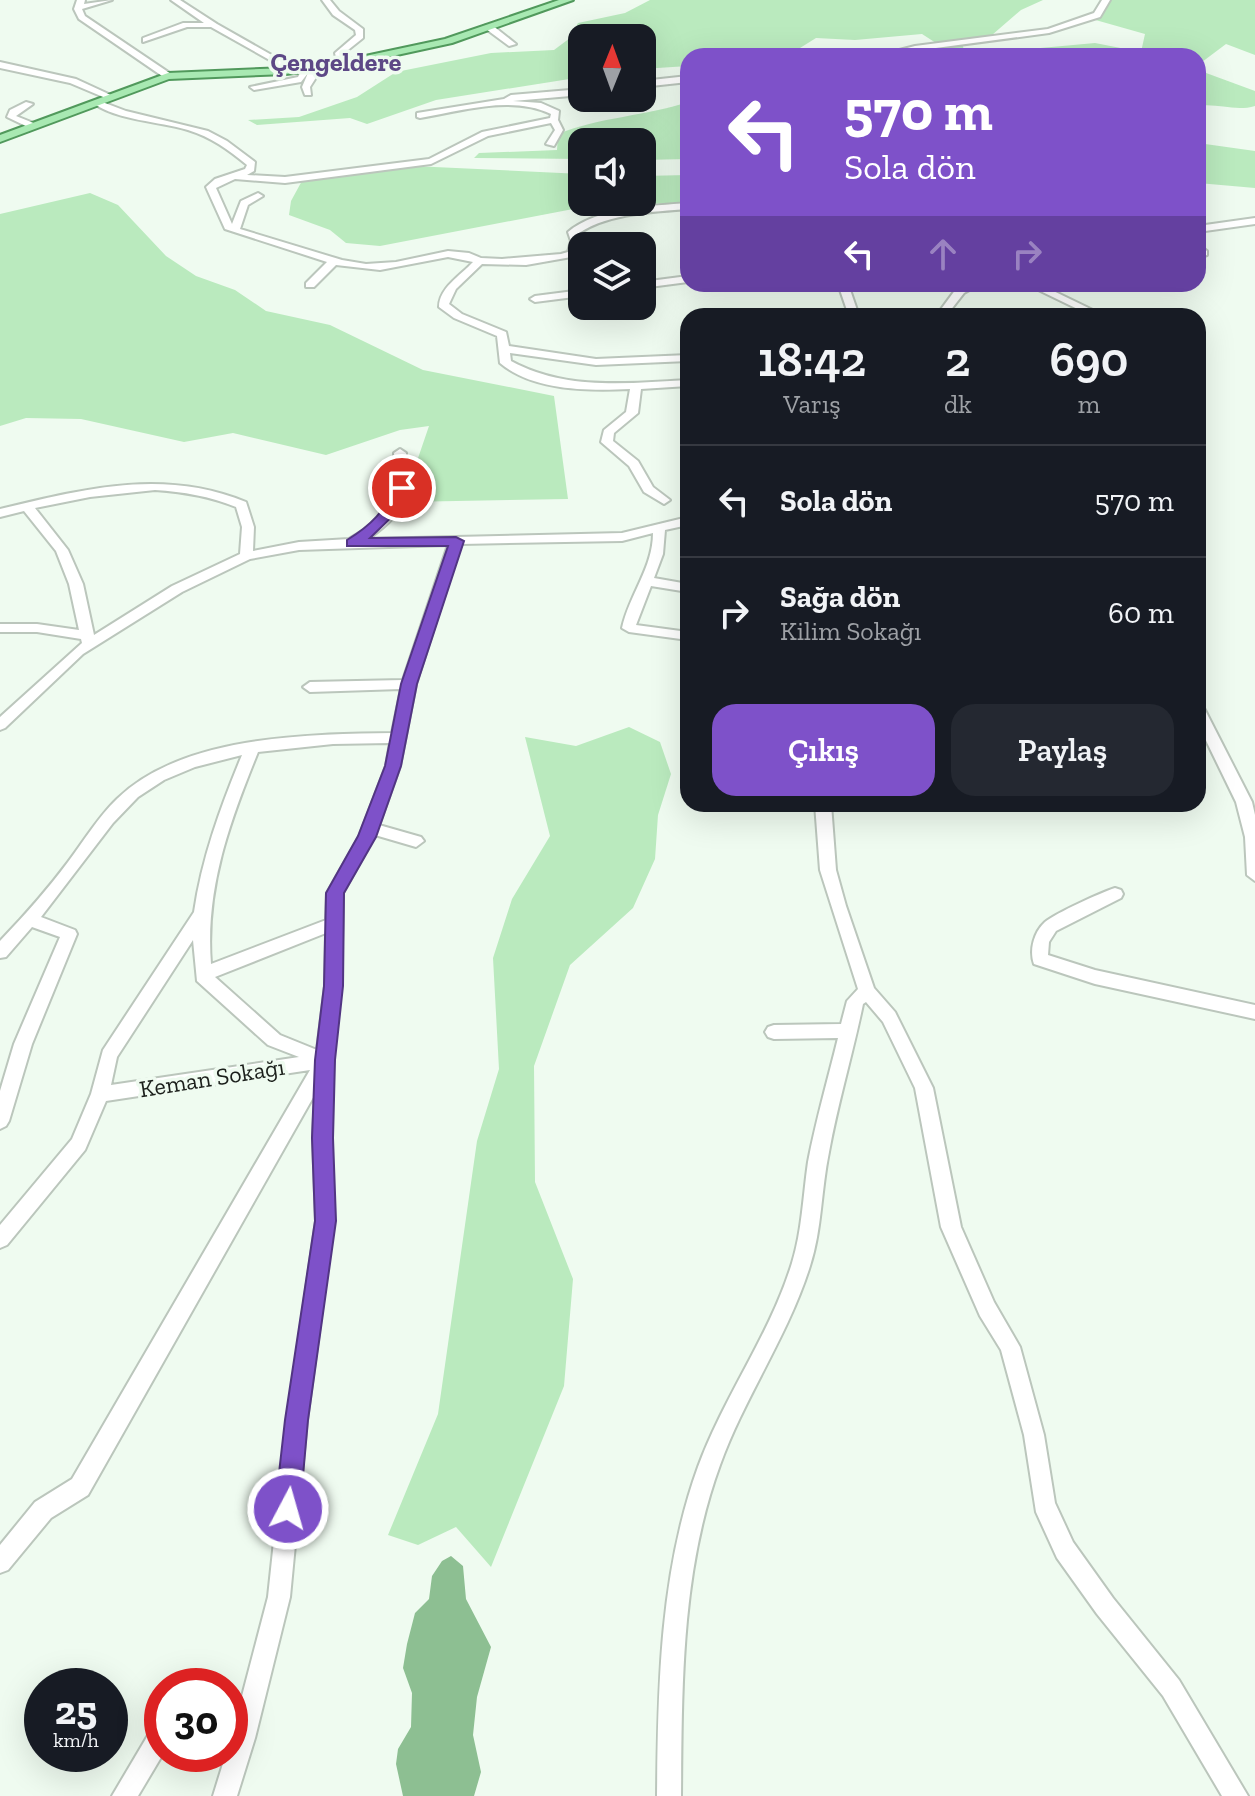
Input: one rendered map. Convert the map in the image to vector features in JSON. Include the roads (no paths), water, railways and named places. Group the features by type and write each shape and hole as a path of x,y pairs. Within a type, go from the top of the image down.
{"main road":[{"path":"0,139 168,76 304,69 341,64 448,41 568,0"}],"street":[{"path":"108,0 80,4 82,17 168,76"},
{"path":"175,0 212,25 304,69 313,76 306,87 308,93"},
{"path":"326,0 336,13 359,29 360,36 339,53 341,64"},
{"path":"915,48 1049,31 1097,15 1106,0"},
{"path":"146,40 186,25 212,25"},
{"path":"489,27 512,44"},
{"path":"0,65 73,81 111,97"},
{"path":"254,87 294,82 301,79 304,69"},
{"path":"656,82 680,80"},
{"path":"507,101 511,98 568,93"},
{"path":"420,115 507,101 550,109 556,113 554,120 559,130 551,144"},
{"path":"97,103 113,110 201,131 227,144 253,168"},
{"path":"29,104 13,112 11,117 33,126"},
{"path":"233,176 285,180 431,161 485,134 554,120"},
{"path":"218,173 253,168"},
{"path":"253,168 211,187 226,223 235,231 332,263 362,268 453,254 479,261 507,263 568,255"},
{"path":"235,231 244,203 258,196"},
{"path":"575,232 577,228 610,218 680,207"},
{"path":"1206,228 1255,221"},
{"path":"285,245 295,262"},
{"path":"479,261 445,295 443,305 458,316 495,328 502,334 506,363 518,372 596,386 680,383"},
{"path":"310,285 332,263"},
{"path":"656,283 680,280"},
{"path":"947,308 959,292"},
{"path":"1048,292 1083,308"},
{"path":"535,299 568,295"},
{"path":"504,349 596,362 680,358"},
{"path":"636,385 632,413 608,432 607,442 634,464 648,489 664,500"},
{"path":"352,543 371,531 396,505 402,488 400,453"},
{"path":"0,513 106,490 197,490 226,496 242,505 248,527 246,556"},
{"path":"27,506 62,550 76,584 88,640"},
{"path":"0,725 88,640 177,589 246,556 299,546 352,543 622,537 680,523"},
{"path":"659,529 661,545 631,614 629,628 680,635"},
{"path":"225,1796 279,1597 297,1420 325,1221 322,1138 325,1060 333,986 335,893 370,828 393,766 409,684 456,541"},
{"path":"645,581 680,587"},
{"path":"0,628 37,628 88,640"},
{"path":"310,687 409,684"},
{"path":"1206,726 1244,802 1254,848 1255,875"},
{"path":"0,952 30,920 115,810 132,793 170,771 252,748 314,740 398,738"},
{"path":"252,748 208,865 199,940 203,976 274,1040 325,1060"},
{"path":"824,812 828,870 867,991 889,1017 924,1088 951,1227 987,1309 1010,1347 1034,1435 1044,1504 1065,1550 1171,1688 1236,1796"},
{"path":"370,828 416,841"},
{"path":"1115,894 1050,927 1041,941 1040,959 1095,977 1255,1012"},
{"path":"0,1239 79,1144 100,1094 109,1055 202,913"},
{"path":"0,1121 23,1044 69,934 30,920"},
{"path":"203,976 223,965 335,923"},
{"path":"669,1796 673,1629 685,1549 709,1467 723,1432 781,1314 801,1265 824,1127 855,1001 867,991"},
{"path":"774,1032 850,1031"},
{"path":"0,1562 43,1510 80,1487 325,1060"},
{"name":"Keman Sokağı","path":"100,1094 325,1060"},
{"path":"124,1796 144,1763"}],"district":[{"name":"Çengeldere","path":"336,62"}]}
